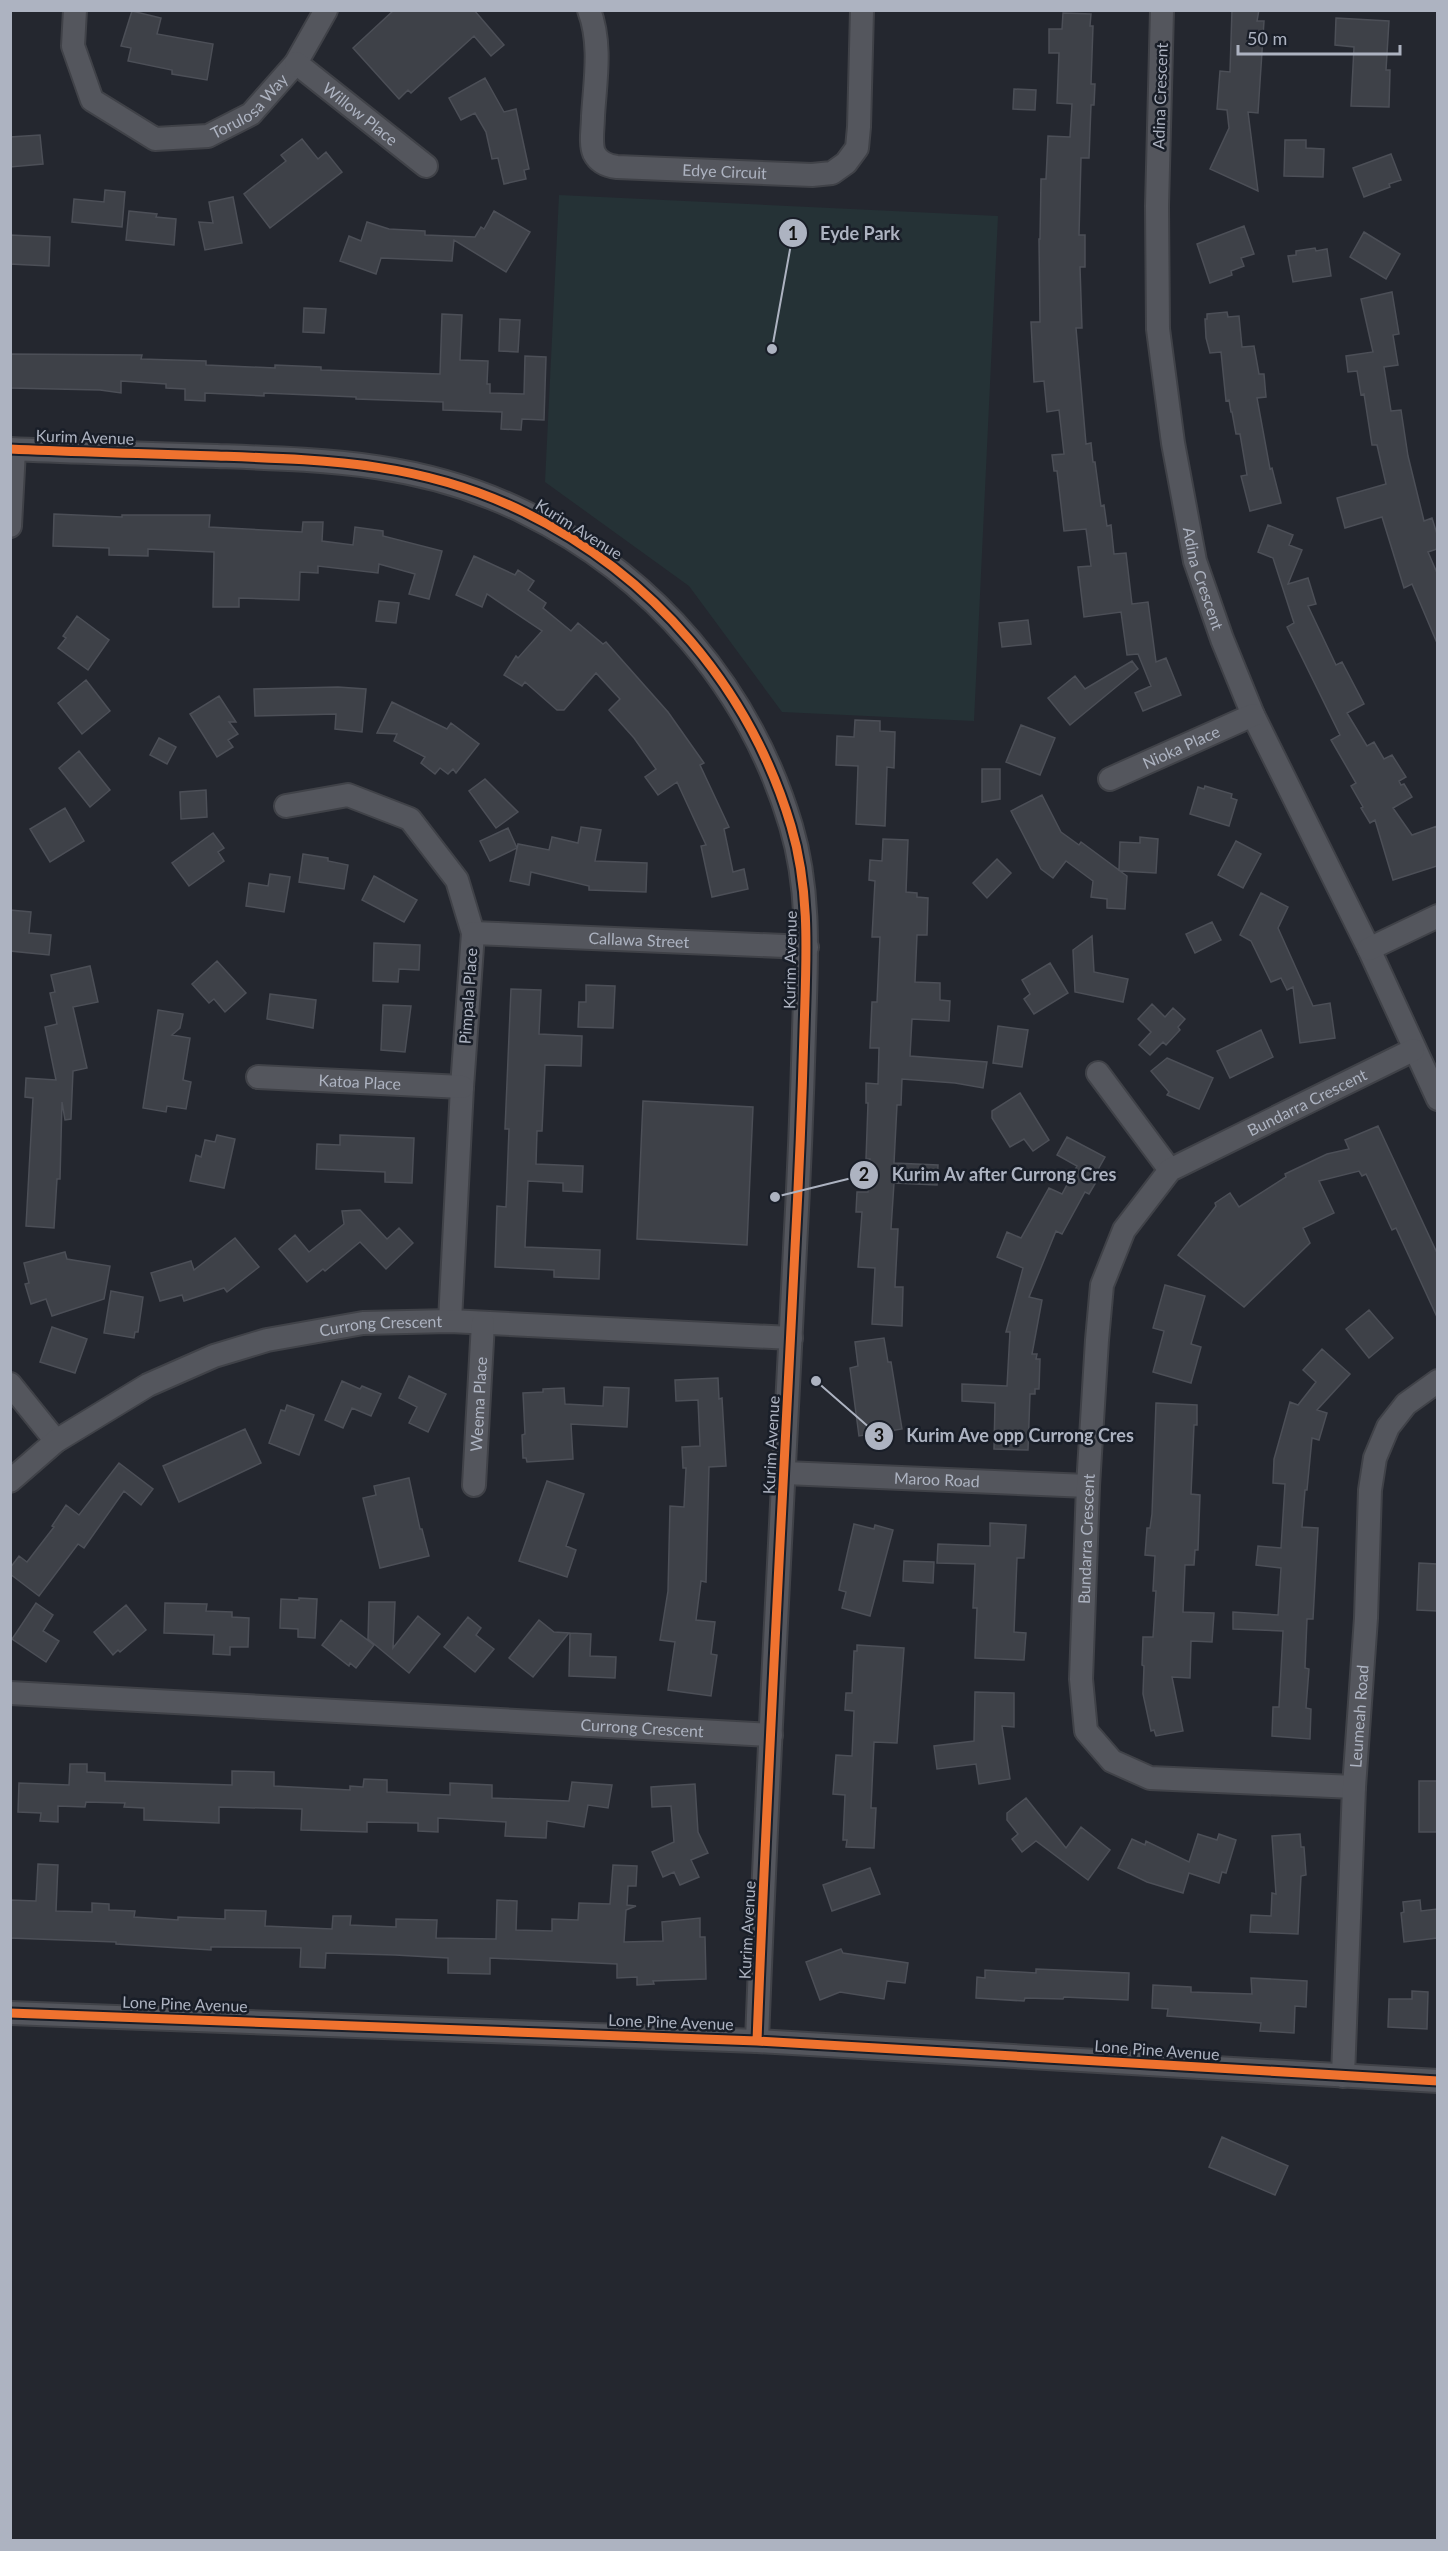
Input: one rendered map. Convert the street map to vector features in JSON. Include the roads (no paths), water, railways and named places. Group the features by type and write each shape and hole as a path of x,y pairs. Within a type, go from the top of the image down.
{"street":[{"name":"Torulosa Way","path":"75,10 74,46 92,100 155,139 208,136 251,114 296,63 326,10"},
{"name":"Edye Circuit","path":"589,10 596,38 597,61 592,138 594,152 608,166 812,175 832,173 846,163 857,148 862,10"},
{"name":"Adina Crescent","path":"1162,10 1157,206 1158,329 1173,443 1196,561 1222,639 1253,715 1369,949 1437,1099"},
{"name":"Willow Place","path":"296,63 426,166"},
{"path":"10,526 12,450"},
{"name":"Kurim Avenue","path":"12,450 332,460 396,469 444,482 508,506 585,547 649,596 681,628 714,669 759,743 778,789 800,861 806,899 807,948 801,1142 757,2040"},
{"name":"Nioka Place","path":"1110,779 1253,715"},
{"name":"Pimpala Place","path":"286,806 348,795 410,819 457,880 473,933 462,1087 450,1321"},
{"path":"1369,949 1437,916"},
{"name":"Callawa Street","path":"473,933 807,948"},
{"name":"Bundarra Crescent","path":"1354,1787 1150,1778 1112,1761 1086,1731 1082,1679 1088,1486 1102,1285 1124,1230 1170,1170 1413,1050"},
{"path":"1098,1073 1170,1170"},
{"name":"Katoa Place","path":"258,1077 462,1087"},
{"name":"Currong Crescent","path":"10,1481 56,1441 148,1385 214,1356 267,1340 363,1323 450,1321 791,1338"},
{"name":"Weema Place","path":"474,1485 483,1323"},
{"name":"Leumeah Road","path":"1343,2076 1354,1787 1366,1618 1370,1490 1375,1458 1388,1427 1406,1404 1437,1380"},
{"path":"10,1384 56,1441"},
{"name":"Maroo Road","path":"785,1473 1088,1486"},
{"name":"Currong Crescent","path":"10,1693 771,1735"},
{"name":"Lone Pine Avenue","path":"10,2013 757,2040 1437,2081"}],"place":[{"name":"Eyde Park","path":"772,349"},
{"name":"Kurim Av after Currong Cres","path":"775,1197"},
{"name":"Kurim Ave opp Currong Cres","path":"816,1381"}]}
